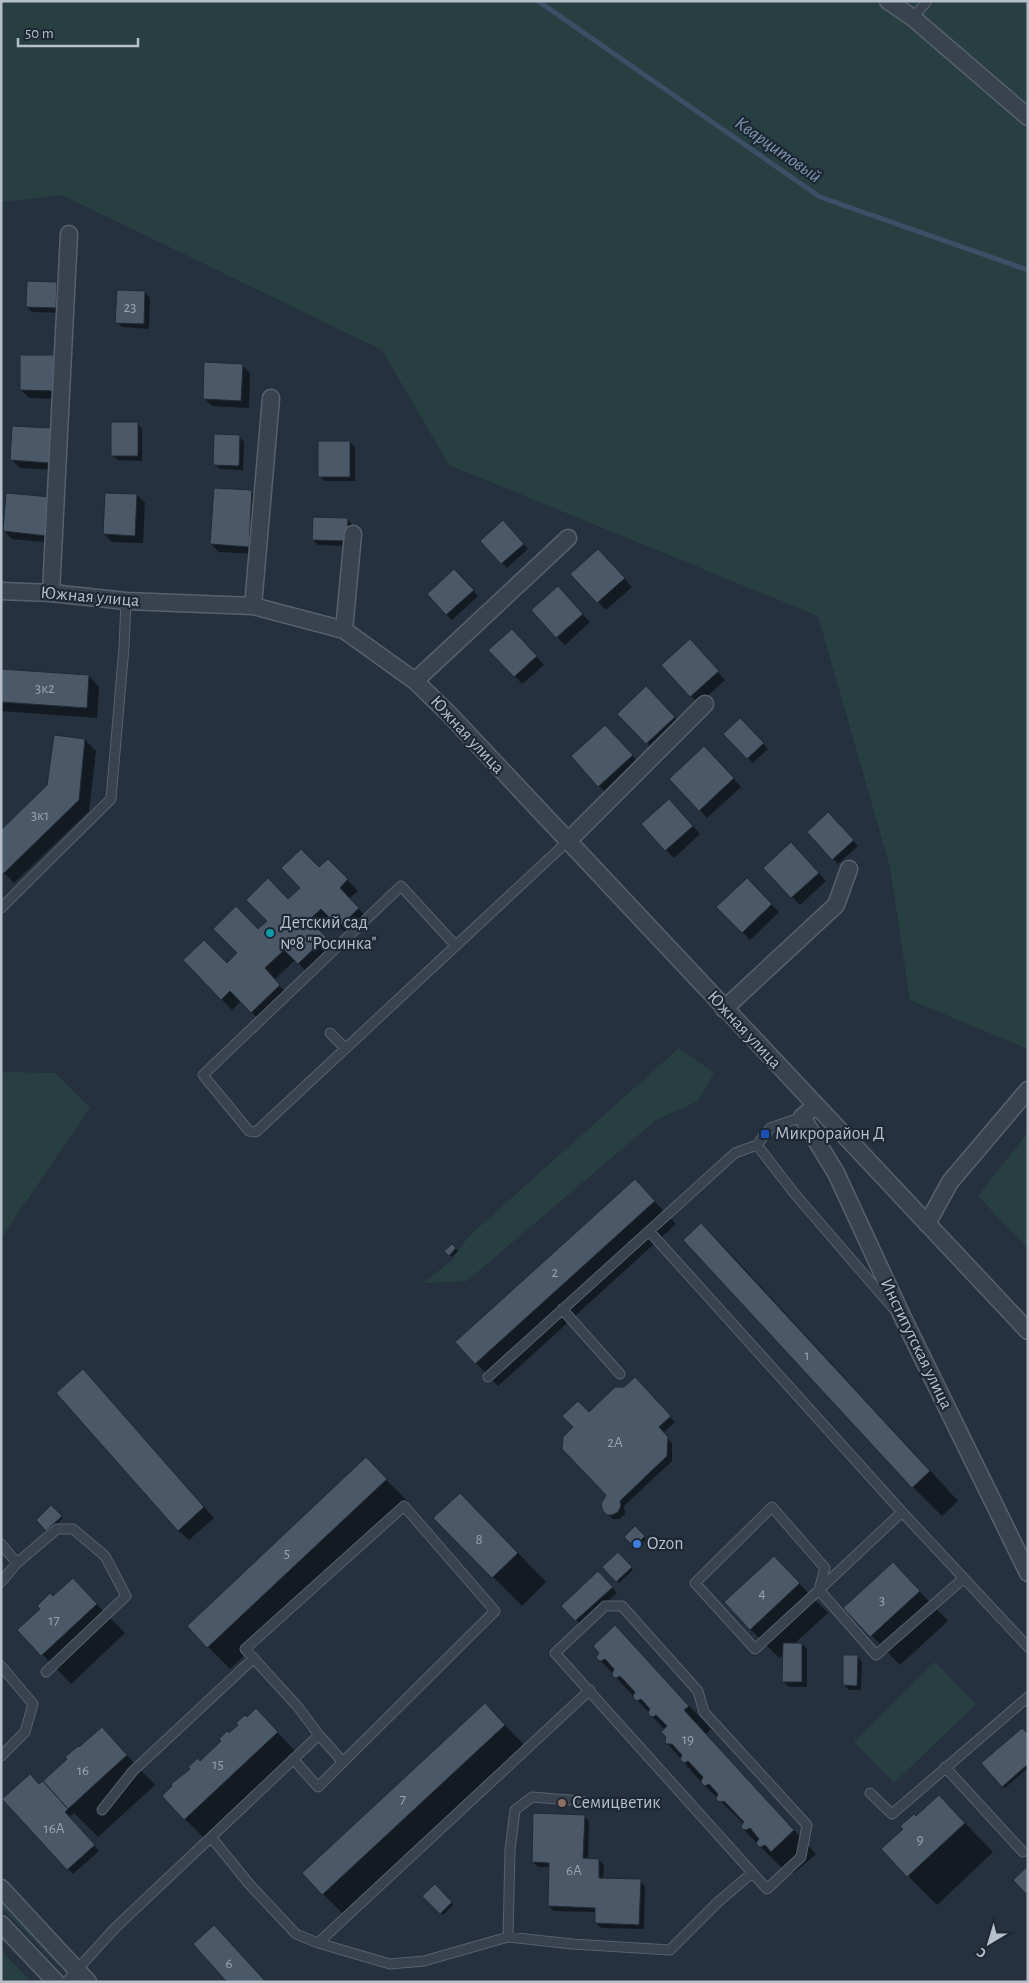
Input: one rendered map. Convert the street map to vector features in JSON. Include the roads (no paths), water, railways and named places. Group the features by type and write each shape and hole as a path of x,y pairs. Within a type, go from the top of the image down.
{"street":[{"path":"888,1 913,18 1028,117"},
{"path":"51,593 69,234"},
{"path":"253,606 271,398"},
{"path":"344,630 353,534"},
{"path":"415,680 568,538"},
{"name":"Южная улица","path":"1,591 51,593 126,602 253,606 344,630 415,680 451,716 567,842 927,1224"},
{"path":"567,842 705,704"},
{"path":"724,1009 836,905 849,869"},
{"path":"1028,1090 950,1182 927,1224 1028,1332"},
{"path":"802,1118 815,1106"},
{"name":"Институтская улица","path":"802,1118 836,1174 904,1320 1028,1573"},
{"path":"1,1888 71,1976 88,1982"},
{"path":"1,1924 56,1982"}],"lane":[{"path":"913,18 927,1"},
{"path":"1,908 111,799 124,656 126,602"},
{"path":"456,946 401,886 203,1075 249,1131 256,1132 456,946 567,842"},
{"path":"330,1032 346,1048"},
{"path":"488,1377 735,1153 757,1145 770,1128 802,1118"},
{"path":"757,1145 794,1194 904,1320"},
{"path":"649,1232 902,1512 1028,1647"},
{"path":"562,1309 620,1374"},
{"path":"293,1759 318,1787 495,1611 404,1506 245,1649 298,1707 343,1762"},
{"path":"819,1590 825,1568 772,1507 695,1583 755,1649 819,1590 902,1512"},
{"path":"1,1582 18,1563 57,1529 73,1529 105,1556 126,1596 46,1672"},
{"path":"1,1544 18,1563"},
{"path":"819,1590 876,1656 964,1578"},
{"path":"605,1606 622,1606 698,1690 704,1712 807,1825 801,1858 767,1889 590,1690 555,1653 605,1606"},
{"path":"102,1810 133,1771 254,1658"},
{"path":"1,1666 33,1704 25,1732 1,1756"},
{"path":"318,1943 590,1690"},
{"path":"870,1793 892,1814 1028,1697"},
{"path":"71,1976 115,1928 319,1735"},
{"path":"945,1767 1023,1852"},
{"path":"508,1937 510,1850 515,1810 532,1797 582,1801"},
{"path":"211,1837 250,1885 296,1934 318,1943 390,1964 424,1961 508,1937 572,1944 670,1950 718,1902 752,1873"}],"waterway":[{"name":"Кварцитовый","path":"538,1 820,197 1028,270"}],"place":[{"name":"Детский сад №8 \"Росинка\"","path":"270,933"},
{"name":"Микрорайон Д","path":"765,1134"},
{"name":"Ozon","path":"637,1544"},
{"name":"Семицветик","path":"562,1803"}]}
